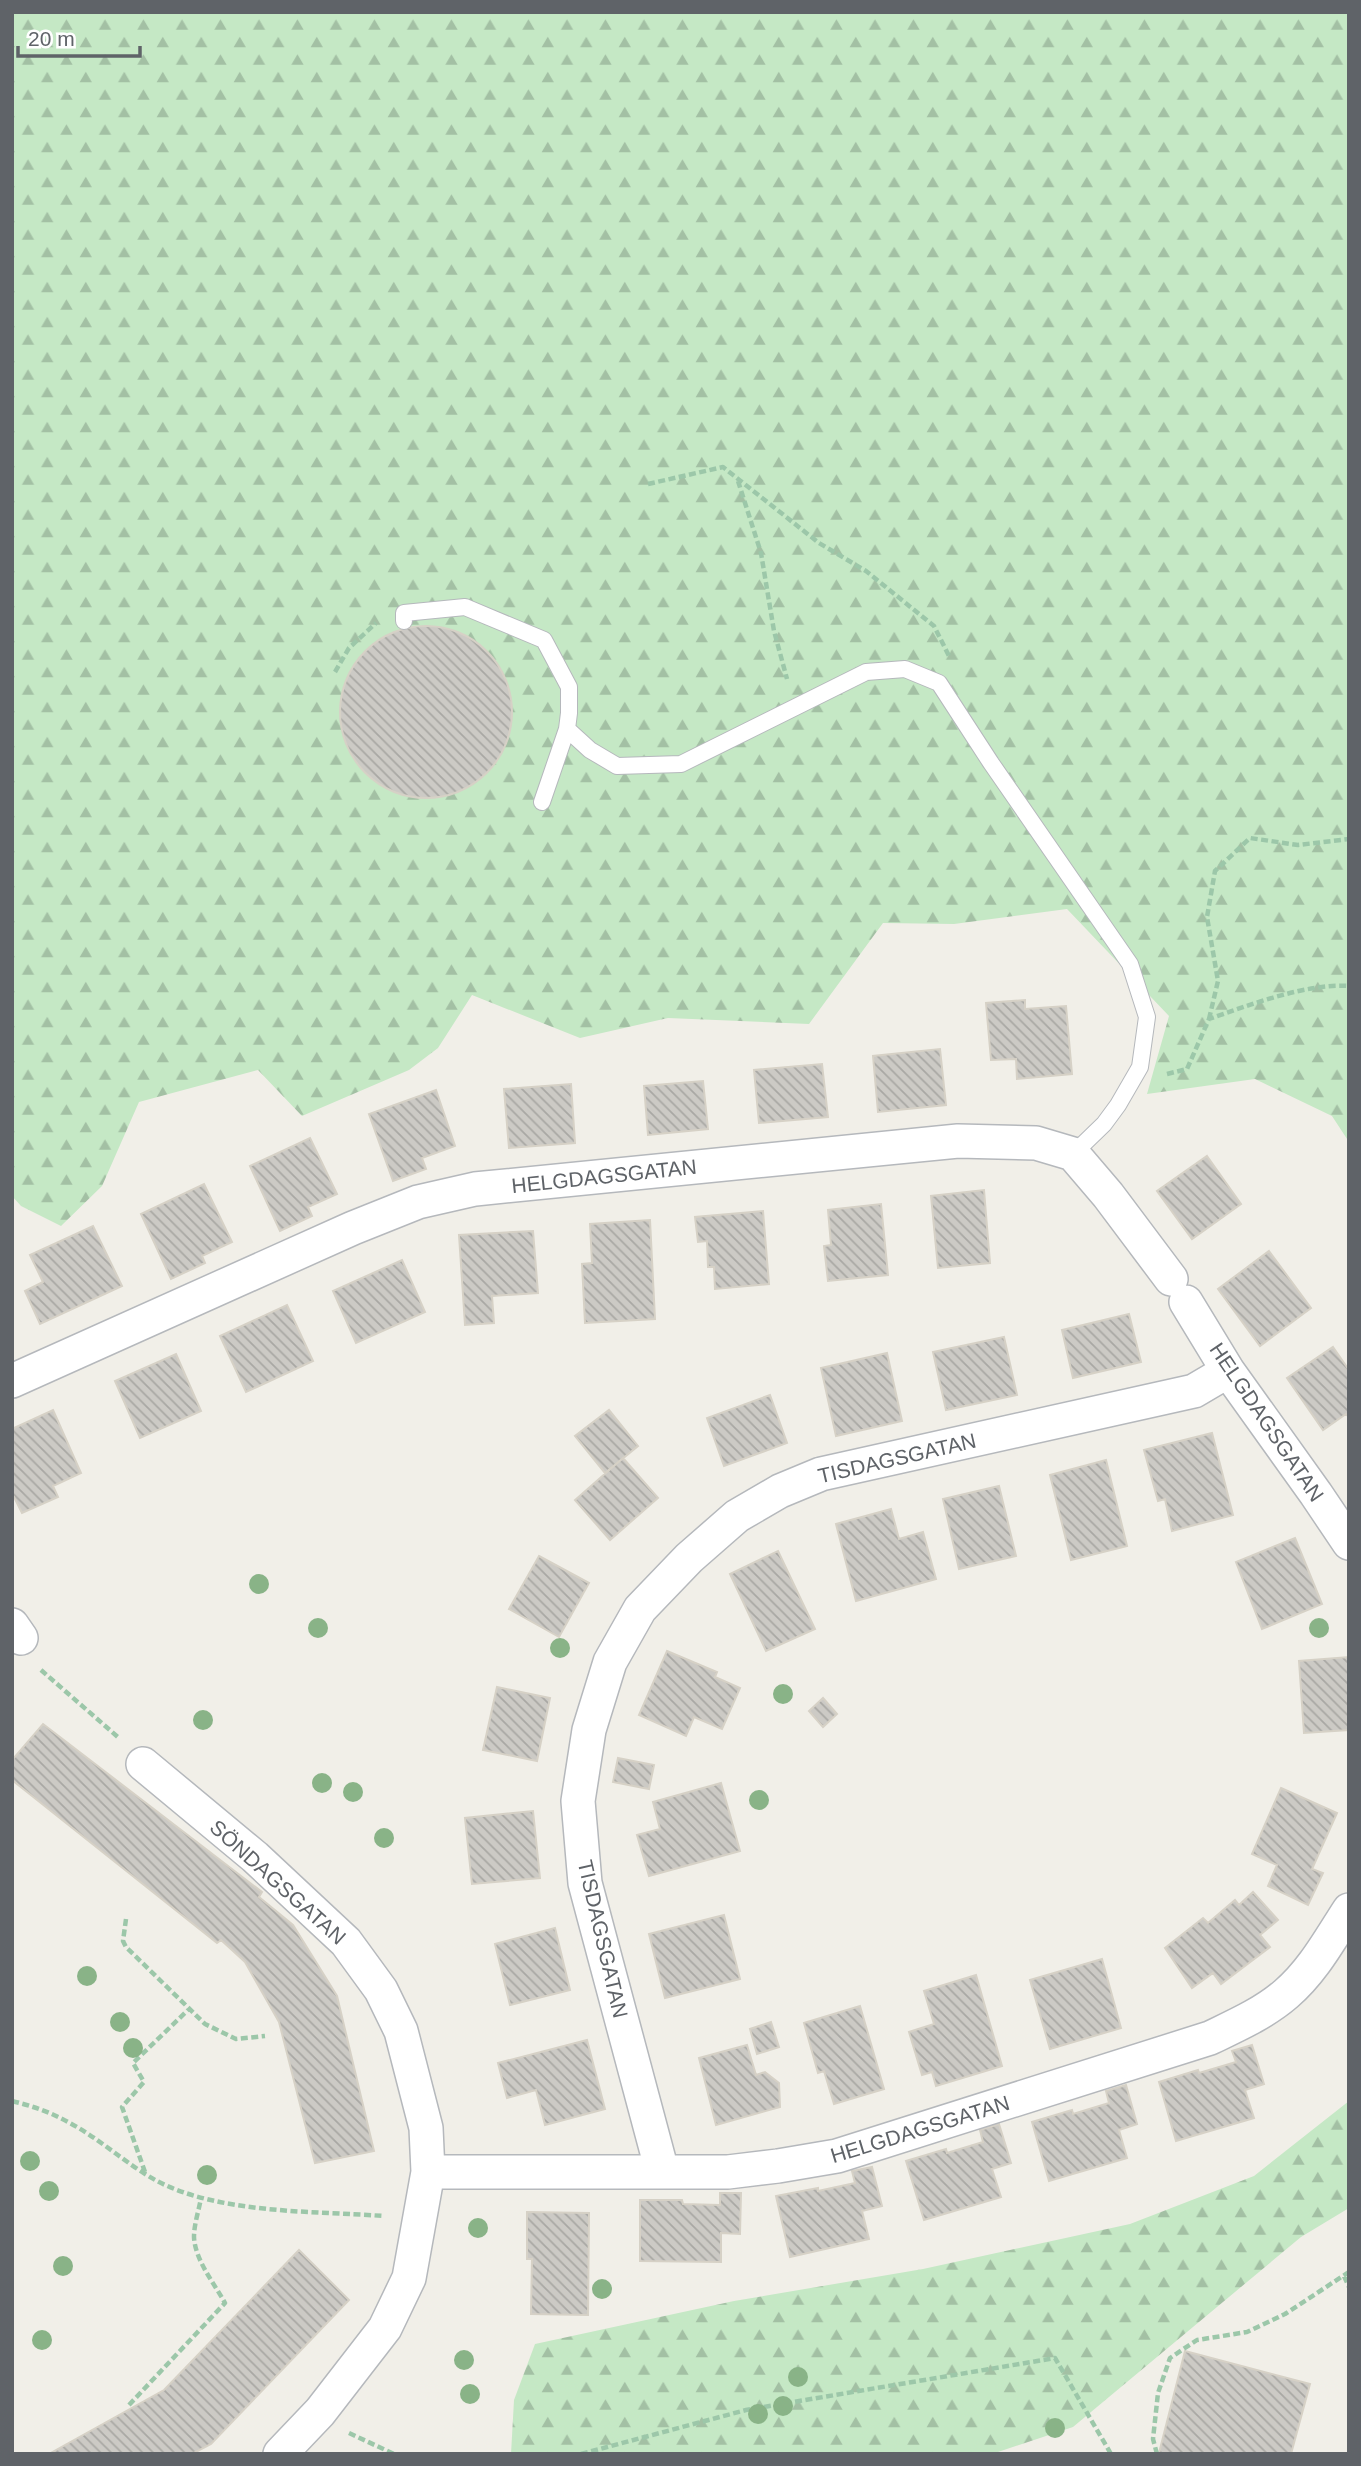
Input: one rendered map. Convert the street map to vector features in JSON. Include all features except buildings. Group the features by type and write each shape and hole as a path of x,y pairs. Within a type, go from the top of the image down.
{"street":[{"name":"HELGDAGSGATAN","path":"12,1381 352,1228 418,1202 475,1189 957,1141 1036,1143 1073,1154 1108,1195 1179,1290 1228,1371 1349,1543"},
{"name":"TISDAGSGATAN","path":"662,2171 586,1883 578,1801 589,1730 610,1662 640,1609 689,1558 737,1516 780,1491 821,1474 1194,1391 1228,1371"},
{"name":"SÖNDAGSGATAN","path":"143,1764 255,1857 346,1942 381,1990 401,2031 426,2128 428,2172 409,2278 385,2328 320,2412 280,2454"},
{"name":"HELGDAGSGATAN","path":"428,2172 730,2172 838,2156 1210,2038 1255,2016 1287,1993 1317,1960 1349,1910"}],"lane":[{"path":"404,617 466,607 544,640 569,687 567,729 542,802"},
{"path":"567,729 590,750 617,765 681,764 866,672 905,669 939,683 1130,964 1147,1017 1140,1067 1104,1124 1073,1154"}],"path":[{"path":"648,484 723,467 818,543 866,571 934,626 953,664 960,715"},
{"path":"738,479 761,554 775,631 795,707"},
{"path":"335,672 349,648 387,613 404,617"},
{"path":"1140,1067 1169,1075 1187,1069 1209,1019 1218,981 1207,917 1214,871 1250,838 1298,845 1349,839"},
{"path":"1209,1019 1329,985 1349,986"},
{"path":"17,1632 30,1661 128,1746 143,1764"},
{"path":"126,1919 123,1941 126,1947 205,2025 229,2037 249,2039 265,2036"},
{"path":"145,2173 121,2107 144,2082 133,2063 188,2010"},
{"path":"12,2101 38,2108 69,2122 159,2182 201,2197 235,2206 421,2218"},
{"path":"130,2405 225,2303 195,2246 194,2230 201,2197"},
{"path":"1157,2454 1153,2439 1158,2393 1170,2358 1197,2340 1247,2332 1285,2314 1346,2274 1349,2287"},
{"path":"581,2454 746,2410 1055,2358 1111,2454"},
{"path":"320,2412 342,2429 394,2454"}],"green space":[{"path":"12,12 1349,12 1349,1142 1332,1116 1255,1079 1147,1094 1169,1016 1067,909 954,924 883,923 809,1024 668,1018 580,1038 472,995 438,1048 409,1070 302,1116 258,1070 139,1102 102,1186 61,1226 21,1206 12,1196"},
{"path":"1349,2101 1349,2208 1301,2237 1073,2427 992,2454 511,2454 514,2400 535,2344 734,2301 923,2269 1130,2224 1254,2176"}]}
